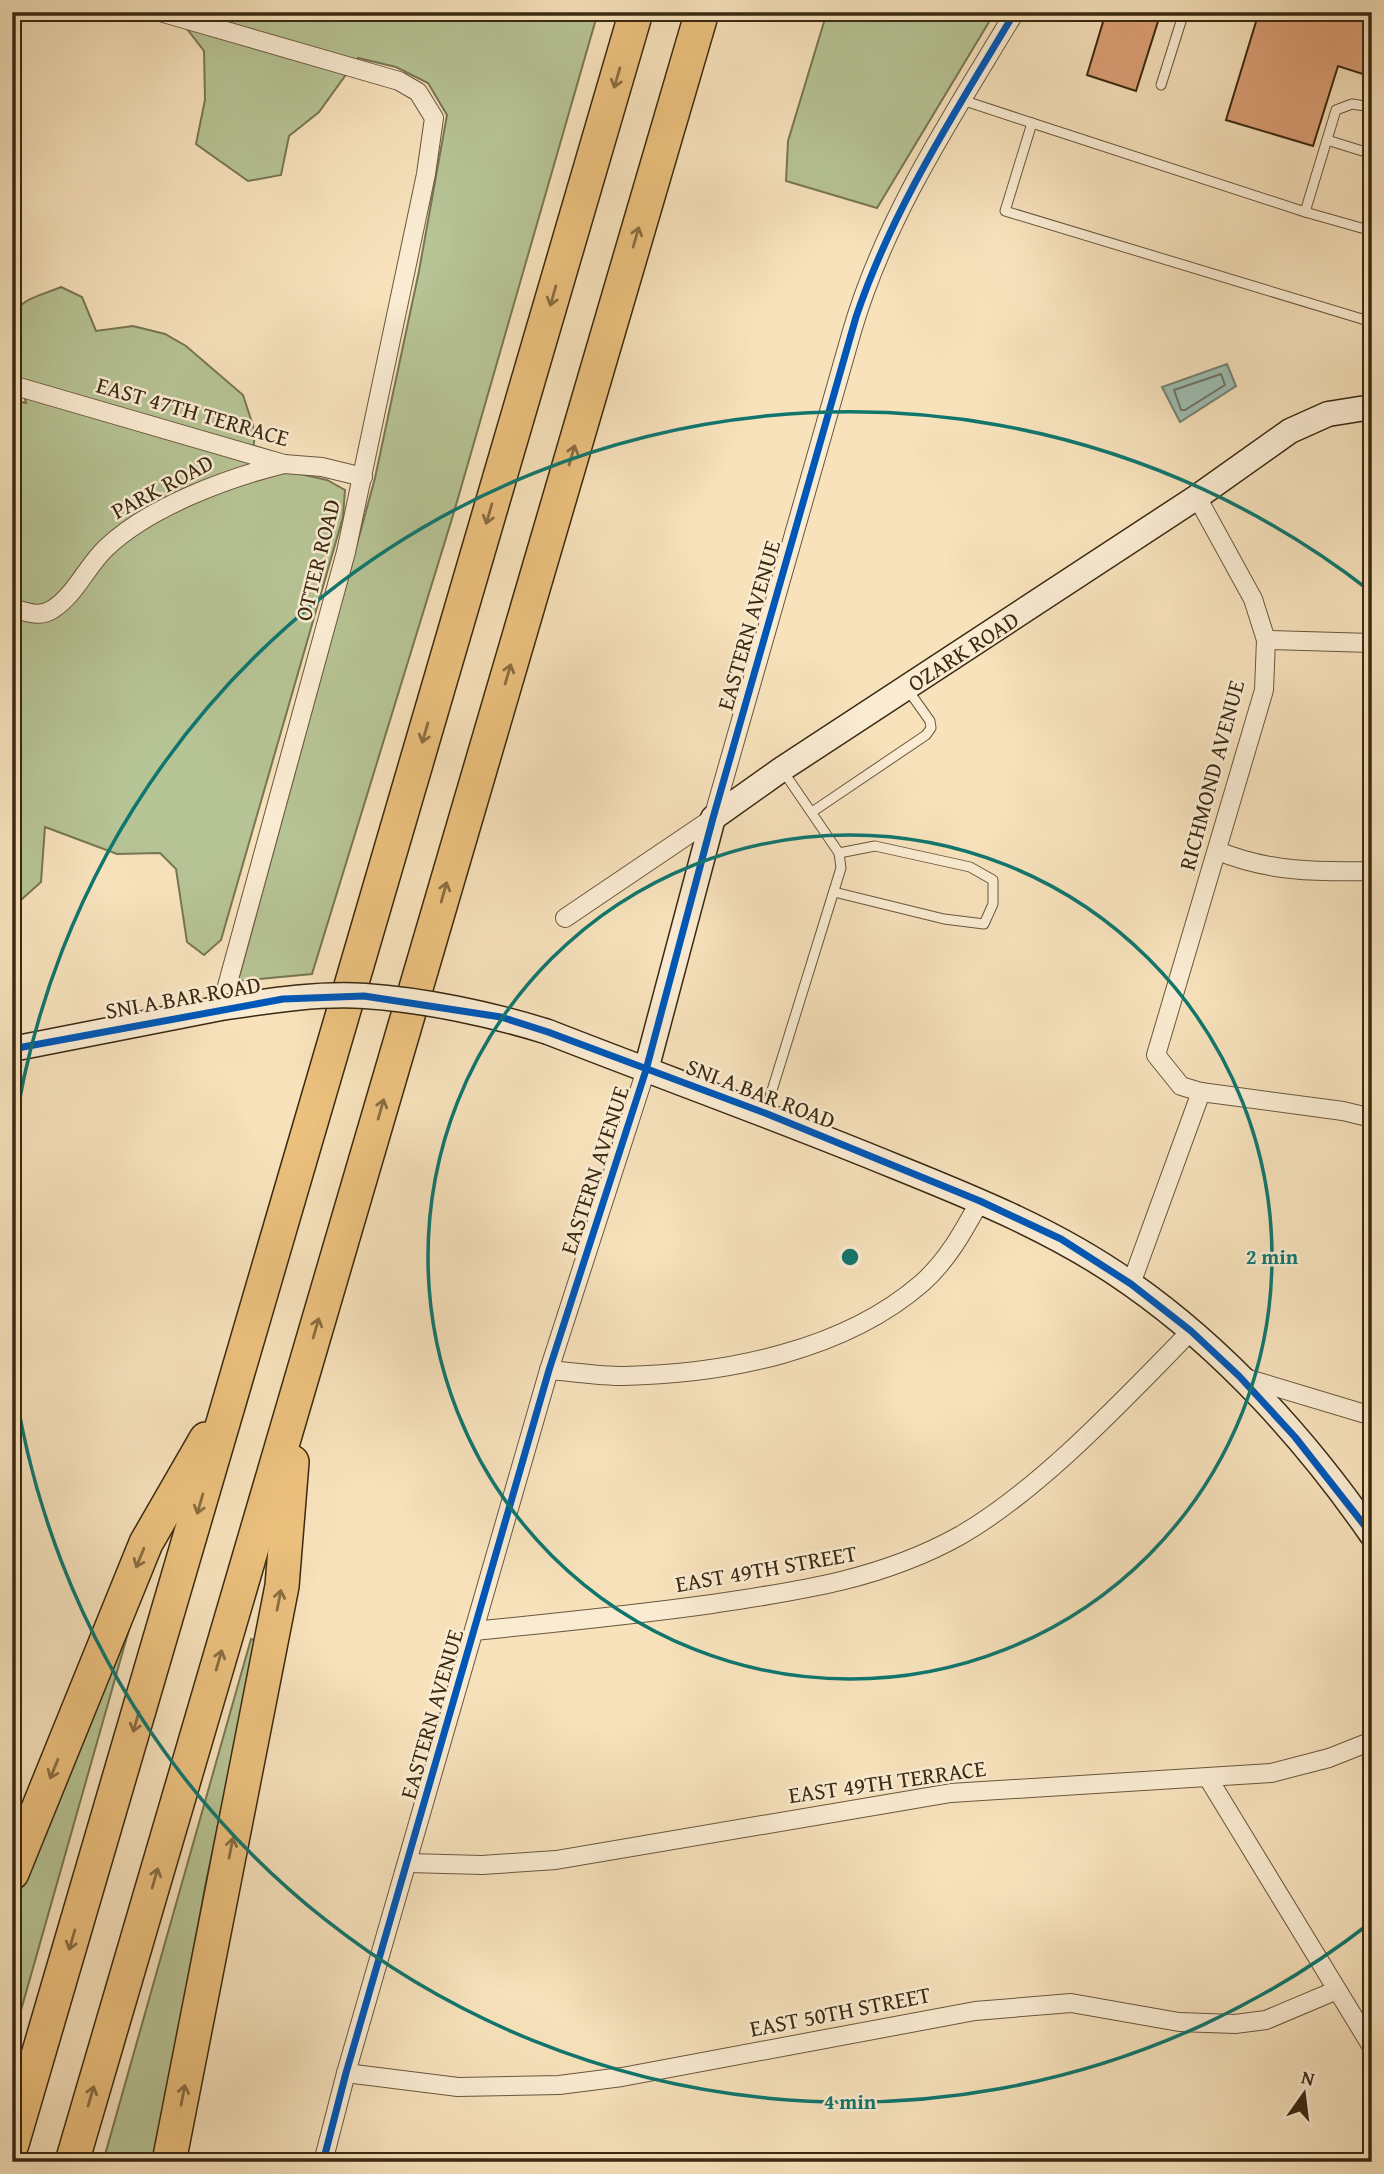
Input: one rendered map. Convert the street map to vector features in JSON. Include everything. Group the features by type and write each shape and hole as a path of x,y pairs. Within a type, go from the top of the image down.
{"highway":[{"path":"12,2144 636,12"},
{"path":"72,2162 702,12"},
{"path":"12,1873 146,1543 233,1391"},
{"path":"169,2162 282,1586 297,1393"}],"street":[{"name":"OTTER ROAD","path":"160,12 399,81 418,92 434,118 423,187 346,552 221,1009"},
{"name":"EASTERN AVENUE","path":"323,2162 346,2073 550,1370 646,1070 713,818 860,304 902,205 1015,12"},
{"name":"EAST 47TH TERRACE","path":"12,385 284,464 322,467 363,477"},
{"name":"OZARK ROAD","path":"565,918 782,769 1197,497 1290,431 1328,414 1372,407"},
{"name":"PARK ROAD","path":"12,608 41,615 55,608 97,556 125,529 233,476 284,464"},
{"name":"RICHMOND AVENUE","path":"1197,497 1253,599 1266,640 1264,690 1156,1055 1181,1086 1201,1092"},
{"path":"1266,640 1372,643"},
{"path":"1218,851 1250,864 1297,872 1372,871"},
{"name":"SNI A BAR ROAD","path":"12,1049 283,999 364,996 501,1017 548,1032 765,1113 980,1200 1061,1239 1131,1284 1191,1331 1239,1376 1295,1437 1372,1535"},
{"path":"1131,1284 1201,1092 1372,1118"},
{"path":"550,1370 621,1376 688,1373 754,1361 826,1338 885,1310 923,1282 955,1246 980,1200"},
{"name":"EAST 49TH STREET","path":"474,1631 649,1612 803,1591 856,1580 907,1562 962,1534 1013,1499 1109,1414 1191,1331"},
{"path":"1239,1376 1372,1416"},
{"name":"EAST 49TH TERRACE","path":"408,1863 482,1865 556,1860 951,1793 1271,1773 1329,1758 1372,1741"},
{"path":"1208,1777 1372,2047"},
{"name":"EAST 50TH STREET","path":"346,2073 458,2087 559,2085 622,2077 975,2011 1071,2003 1178,2022 1235,2024 1266,2020 1337,1990"}],"lane":[{"path":"1161,85 1184,12"},
{"path":"962,100 1305,212 1372,231"},
{"path":"1305,212 1336,110 1352,104 1372,107"},
{"path":"1032,123 1005,211 1372,322"},
{"path":"1328,140 1372,154"},
{"path":"812,812 926,735 931,728 930,721 906,688"},
{"path":"765,1113 841,868 839,853 782,769"},
{"path":"834,892 944,919 984,924 993,904 993,880 970,867 875,846 839,853"}],"green space":[{"path":"174,12 598,12 454,512 312,974 238,981 375,478 419,271 447,115 428,83 396,67 358,58 319,112 289,136 281,175 248,181 196,144 205,100 204,51"},
{"path":"827,12 995,12 877,208 786,181 788,141"},
{"path":"61,287 82,297 96,331 133,326 165,334 186,346 243,395 255,432 252,463 327,480 345,490 343,517 221,940 204,955 187,942 176,869 160,853 117,854 45,827 41,882 12,908 12,400 26,403 16,365 12,335 18,310 25,302"},
{"path":"122,1623 130,1626 12,2042 12,1902"},
{"path":"251,1639 257,1641 206,1882 154,2162 103,2162"}],"water":[{"path":"1227,364 1236,386 1180,422 1162,387"}],"building":[{"path":"1106,12 1161,12 1136,91 1087,75"},
{"path":"1259,12 1372,12 1372,77 1338,66 1313,146 1226,120"}],"cycle path":[{"path":"323,2162 346,2073 549,1370 646,1070 713,818 856,317 871,276 907,198 1015,12"},
{"path":"12,1049 283,999 364,996 501,1017 548,1032 765,1113 980,1201 1061,1239 1131,1284 1191,1331 1239,1376 1295,1437 1372,1535"}]}
